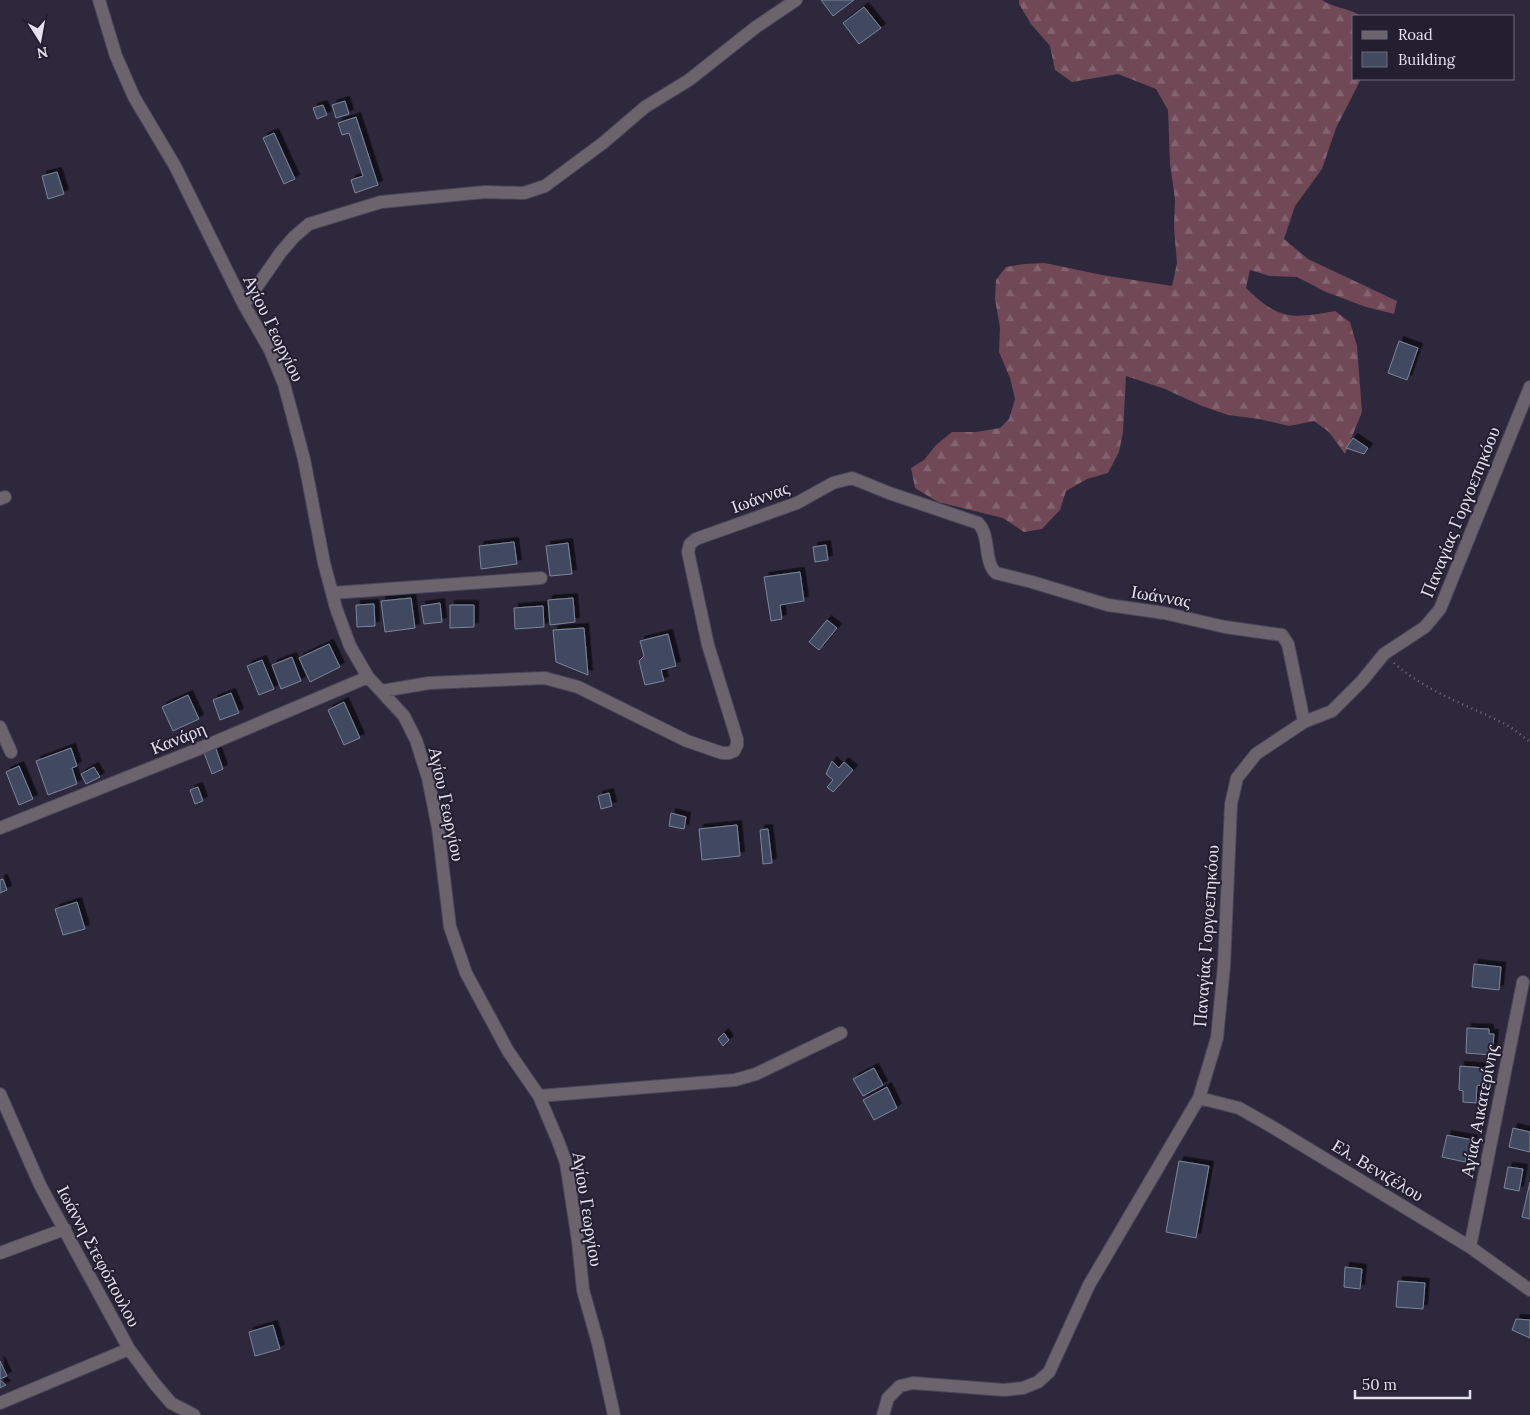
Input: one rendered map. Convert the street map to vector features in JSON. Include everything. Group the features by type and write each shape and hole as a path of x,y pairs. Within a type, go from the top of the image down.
{"street":[{"name":"Αγίου Γεωργίου","path":"98,0 116,56 134,97 175,166 244,305 270,350 284,384 297,429 324,563 336,608 350,646 368,677 404,716 416,740 428,778 438,828 450,927 466,973 508,1051 538,1096 566,1163 578,1241 583,1290 600,1351 614,1415"},
{"path":"244,305 281,252 309,224 381,202 485,192 524,193 545,186 603,143 645,106 689,80 756,28 796,0"},
{"name":"Παναγίας Γοργοεπηκόου","path":"883,1415 888,1398 900,1386 913,1383 1004,1390 1023,1388 1038,1382 1049,1372 1089,1285 1199,1098 1217,1038 1224,966 1231,804 1237,778 1256,754 1304,722 1332,711 1362,681 1384,654 1425,627 1440,609 1530,387"},
{"name":"Ιωάννας","path":"382,691 428,683 545,678 578,687 687,740 722,753 729,753 737,745 737,739 708,645 688,552 690,544 696,539 797,503 833,483 852,478 889,493 978,523 983,531 990,566 996,573 1108,605 1164,613 1225,626 1282,635 1288,644 1304,722"},
{"path":"332,593 541,578"},
{"name":"Κανάρη","path":"0,828 196,750 368,677"},
{"path":"0,728 11,752"},
{"name":"Αγίας Αικατερίνης","path":"1470,1247 1523,982"},
{"path":"538,1096 735,1080 756,1074 841,1032"},
{"name":"Ιωάννη Στεφόπουλου","path":"0,1094 40,1185 66,1228 129,1349 171,1403 194,1415"},
{"name":"Ελ. Βενιζέλου","path":"1199,1098 1239,1108 1336,1164 1470,1247 1530,1290"},
{"path":"0,1253 66,1228"},
{"path":"0,1404 129,1349"}],"path":[{"path":"1384,654 1408,676 1458,703 1506,725 1530,742"}],"green space":[{"path":"1019,0 1322,0 1359,15 1352,15 1352,80 1360,80 1336,128 1322,169 1295,206 1284,239 1308,259 1397,301 1394,314 1366,307 1326,292 1297,277 1270,276 1250,270 1246,288 1257,299 1286,314 1296,316 1335,311 1350,322 1357,346 1362,412 1345,454 1329,432 1314,421 1289,426 1259,419 1228,415 1202,406 1165,389 1126,376 1123,432 1119,452 1108,473 1087,479 1066,491 1060,510 1042,529 1024,532 1003,518 938,502 915,488 911,468 924,460 936,445 952,432 976,432 1000,428 1009,419 1015,399 1010,378 999,352 1000,328 995,299 996,280 1006,267 1045,263 1102,275 1172,286 1177,263 1174,228 1175,199 1170,164 1168,110 1156,89 1118,74 1072,82 1055,70 1050,46 1031,24 1019,4"}],"building":[{"path":"821,0 854,0 833,16"},
{"path":"864,7 881,28 859,44 843,23"},
{"path":"345,101 349,114 336,118 332,105"},
{"path":"323,105 327,115 317,119 313,108"},
{"path":"356,117 378,185 355,193 351,180 363,176 349,133 342,135 338,123"},
{"path":"274,133 295,179 284,184 263,138"},
{"path":"57,172 64,194 48,199 42,176"},
{"path":"1399,341 1418,348 1407,380 1388,373"},
{"path":"1353,438 1368,448 1364,454 1346,448"},
{"path":"514,542 517,564 481,569 479,546"},
{"path":"568,543 572,574 550,576 546,546"},
{"path":"826,545 828,560 815,562 813,547"},
{"path":"800,572 804,601 780,605 782,619 771,621 764,577"},
{"path":"411,598 415,628 385,632 381,601"},
{"path":"573,598 575,622 550,625 548,600"},
{"path":"440,603 442,622 424,624 421,606"},
{"path":"374,604 375,626 357,627 356,605"},
{"path":"450,605 474,605 474,627 450,628"},
{"path":"543,606 544,627 515,629 514,608"},
{"path":"827,620 837,628 819,650 809,642"},
{"path":"584,628 588,675 556,662 553,630"},
{"path":"668,634 676,666 661,670 664,681 645,685 639,661 644,656 640,641"},
{"path":"329,644 340,667 310,682 299,658"},
{"path":"292,657 301,681 281,689 272,665"},
{"path":"262,660 274,689 259,695 247,666"},
{"path":"231,693 239,713 220,720 213,700"},
{"path":"188,695 199,719 173,731 162,707"},
{"path":"344,702 360,738 344,745 328,710"},
{"path":"215,746 223,769 212,774 203,750"},
{"path":"71,748 77,766 72,768 77,784 48,795 36,761"},
{"path":"832,761 839,768 844,762 853,770 833,792 827,787 833,780 826,774"},
{"path":"19,766 33,799 19,805 6,772"},
{"path":"94,767 100,777 86,784 81,774"},
{"path":"198,787 203,801 195,804 190,790"},
{"path":"609,793 612,806 601,809 598,796"},
{"path":"671,813 686,817 684,829 669,826"},
{"path":"737,825 740,856 702,860 699,829"},
{"path":"768,829 772,863 763,864 760,830"},
{"path":"3,879 7,890 0,893 0,880"},
{"path":"77,902 85,929 63,935 55,909"},
{"path":"1474,964 1501,967 1499,990 1472,987"},
{"path":"1467,1028 1489,1029 1489,1034 1494,1034 1492,1055 1466,1053"},
{"path":"724,1033 729,1040 723,1046 718,1039"},
{"path":"1460,1066 1484,1068 1483,1084 1477,1086 1476,1103 1463,1102 1463,1091 1459,1090"},
{"path":"874,1068 883,1085 863,1096 853,1079"},
{"path":"887,1087 897,1108 874,1120 863,1100"},
{"path":"1513,1128 1530,1132 1530,1152 1509,1147"},
{"path":"1447,1135 1473,1140 1470,1153 1467,1154 1465,1162 1442,1157"},
{"path":"1179,1161 1209,1166 1196,1238 1166,1232"},
{"path":"1508,1167 1523,1169 1519,1191 1504,1188"},
{"path":"1530,1182 1530,1219 1522,1217"},
{"path":"1345,1267 1362,1269 1360,1289 1344,1287"},
{"path":"1398,1281 1425,1283 1423,1309 1396,1307"},
{"path":"1516,1319 1530,1320 1530,1338 1512,1330"},
{"path":"273,1325 280,1349 255,1356 249,1332"},
{"path":"0,1361 7,1376 0,1379"},
{"path":"0,1380 6,1385 0,1388"}]}
